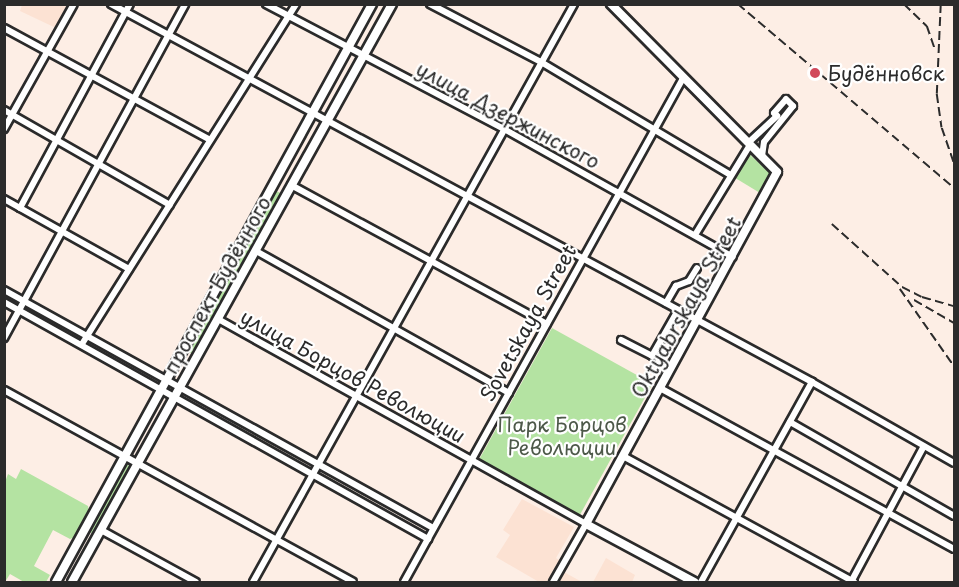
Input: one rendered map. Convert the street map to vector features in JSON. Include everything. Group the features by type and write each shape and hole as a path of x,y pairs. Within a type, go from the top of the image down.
{"main road":[{"name":"проспект Будённого","path":"56,582 127,458 372,4"},
{"name":"проспект Будённого","path":"72,582 392,4"},
{"path":"605,4 762,158"},
{"path":"611,4 682,81"},
{"name":"Oktyabrskaya Street","path":"586,524 733,257 777,172 762,158"},
{"path":"275,183 290,188"},
{"name":"улица Борцов Революции","path":"586,524 694,582"},
{"path":"68,561 80,567"}],"street":[{"path":"4,129 74,4"},
{"path":"111,4 812,382 954,463"},
{"path":"20,208 55,139 130,4"},
{"path":"4,339 185,4"},
{"name":"улица Дзержинского","path":"266,4 504,129 733,257"},
{"path":"82,344 296,4"},
{"path":"430,4 541,62 656,128 729,174"},
{"path":"253,582 574,4"},
{"path":"4,28 210,140"},
{"name":"Sovetskaya Street","path":"404,582 682,81"},
{"path":"695,235 729,174 749,144 777,116 774,113 786,99 793,106 764,142 762,158"},
{"path":"4,110 170,205"},
{"path":"290,188 547,324"},
{"path":"4,199 129,269"},
{"path":"255,251 509,393"},
{"path":"666,303 675,286 689,281 697,268"},
{"path":"4,290 320,462 434,528"},
{"path":"4,302 428,539"},
{"path":"621,340 652,356 678,310"},
{"name":"улица Борцов Революции","path":"218,319 471,462 586,524"},
{"path":"700,582 812,382"},
{"path":"660,388 954,549"},
{"path":"4,390 353,582"},
{"path":"790,422 954,516"},
{"path":"622,456 852,582 924,446"},
{"name":"Oktyabrskaya Street","path":"553,582 586,524"},
{"path":"101,530 196,582"}],"shaded area":[{"path":"22,4 68,5 56,28 20,11"},
{"path":"522,499 574,527 556,558 562,562 551,582 539,582 496,557 510,535 503,530"},
{"path":"606,558 635,575 632,582 593,582"},
{"path":"562,571 582,582 556,582"}],"green space":[{"path":"747,152 771,174 760,193 732,176"},
{"path":"276,191 283,194 194,353 188,353"},
{"name":"Парк Борцов Революции","path":"552,328 653,384 580,515 479,459"},
{"path":"125,464 133,467 97,533 91,533 89,527"},
{"path":"21,469 88,506 89,512 75,537 70,539 53,530 34,566 50,575 46,582 24,582 10,574 5,582 5,482 8,474 16,479"}],"railway":[{"path":"738,4 954,188"},
{"path":"904,4 927,26 935,49"},
{"path":"941,4 937,94 942,128 954,162"},
{"path":"832,224 902,287 922,297 954,306"},
{"path":"900,289 954,366"},
{"path":"914,300 954,323"}],"place":[{"name":"Будённовск","path":"815,73"}]}
